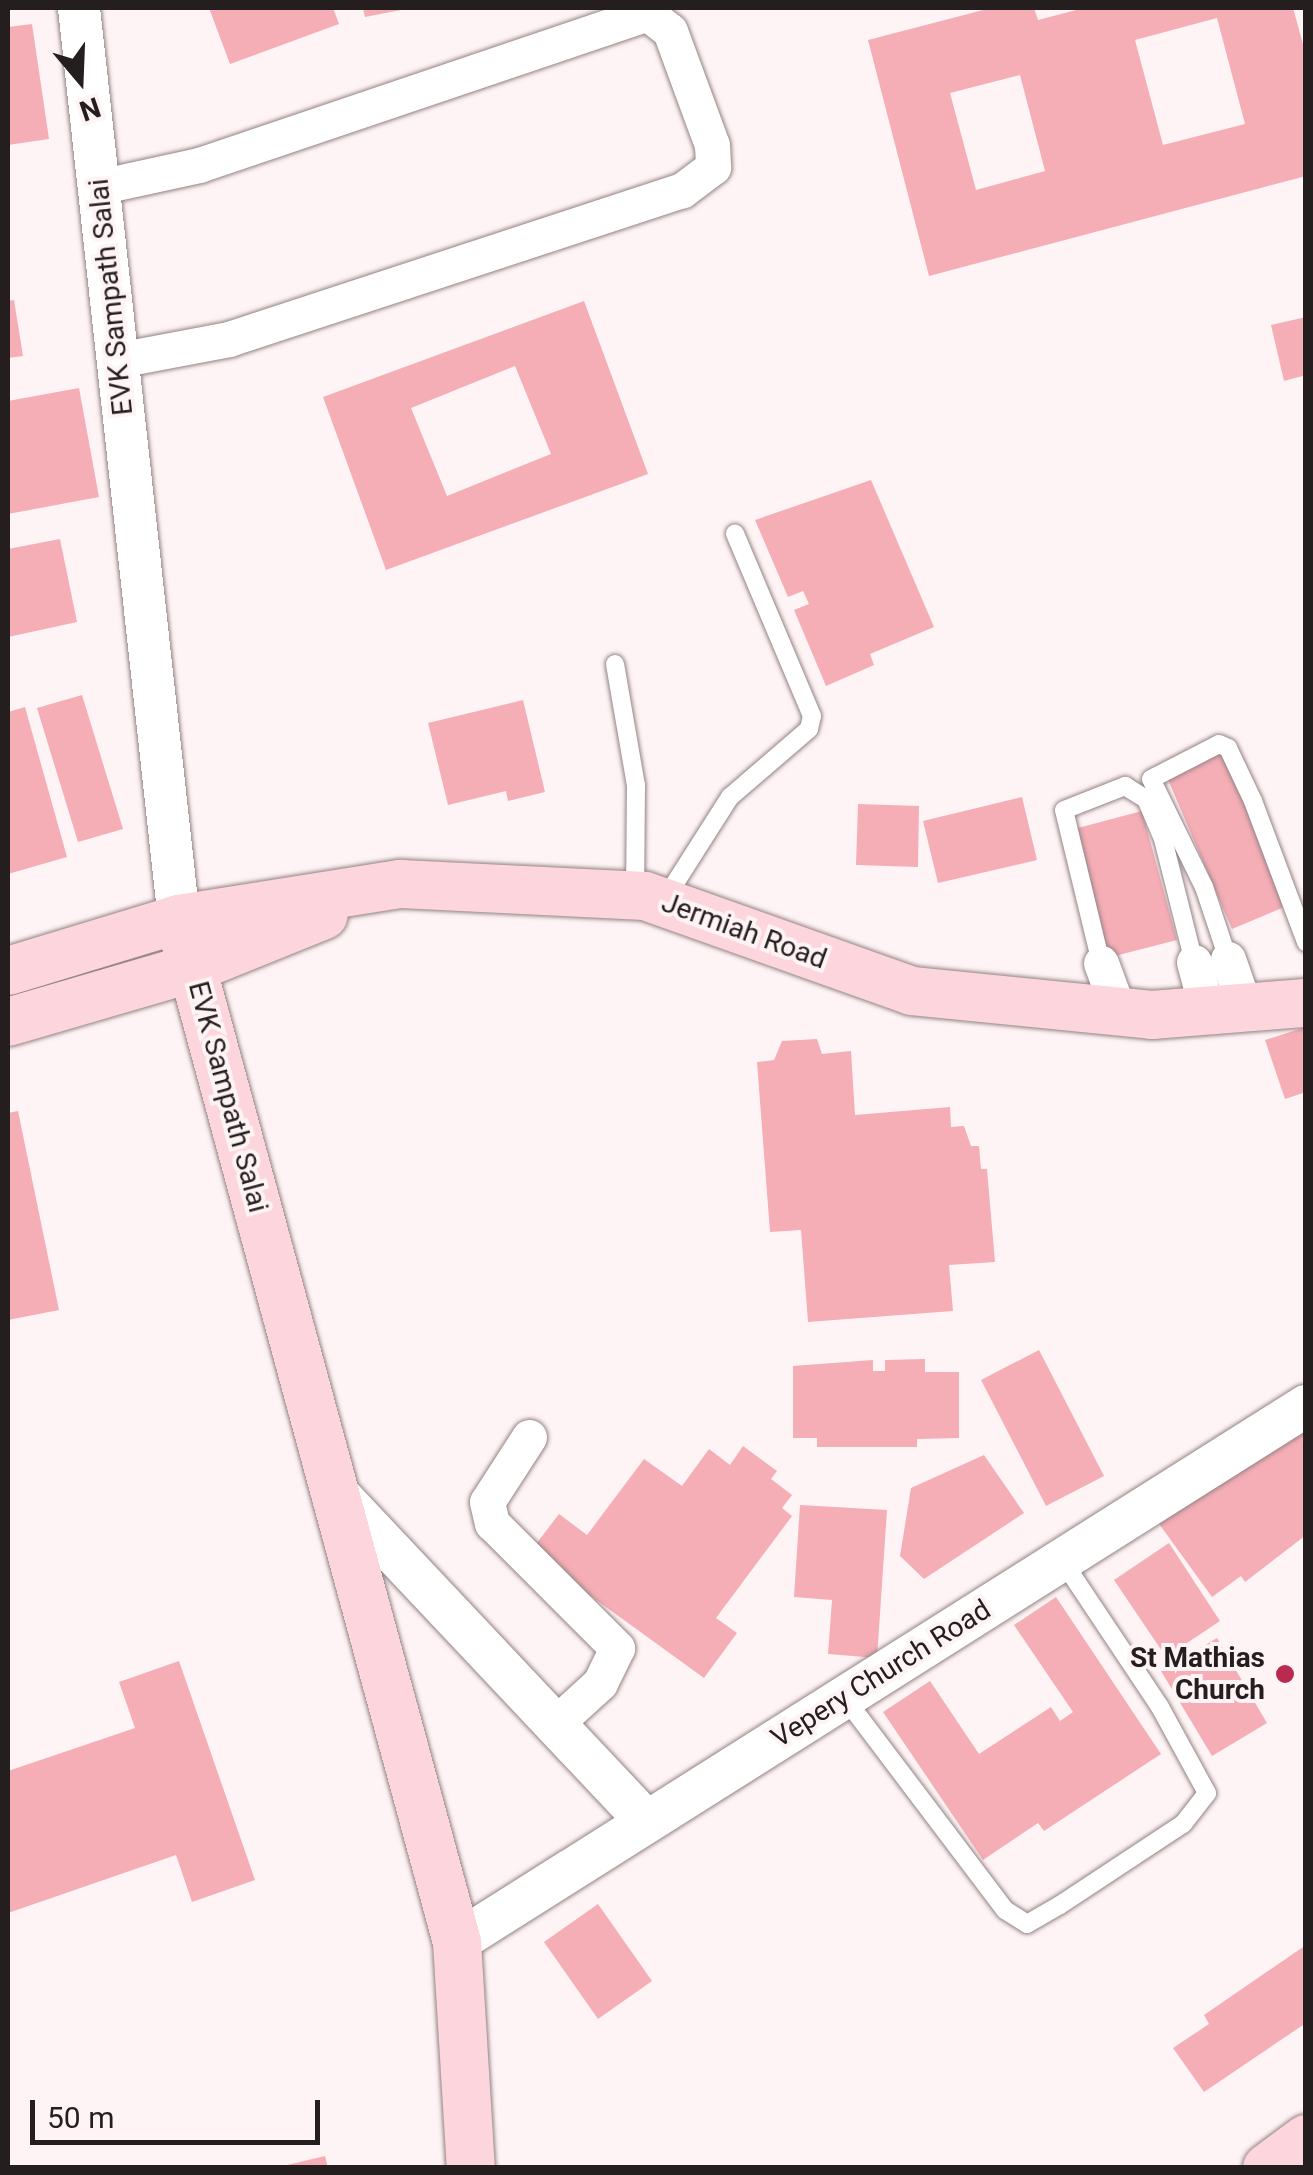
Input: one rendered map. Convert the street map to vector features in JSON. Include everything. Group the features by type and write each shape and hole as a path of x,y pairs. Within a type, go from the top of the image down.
{"main road":[{"name":"Jermiah Road","path":"8,971 179,919 402,884 649,899 912,991 1119,1012 1306,1003"},
{"path":"8,1022 193,968 402,884"},
{"name":"EVK Sampath Salai","path":"179,919 458,1942 471,2168"},
{"path":"1268,2168 1306,2140"}],"street":[{"name":"EVK Sampath Salai","path":"78,8 179,919"},
{"path":"98,187 199,165 647,12 670,31 712,145 713,167 682,190 229,339 118,360"},
{"path":"1211,960 1226,1009"},
{"path":"1102,964 1119,1012"},
{"name":"Vepery Church Road","path":"458,1942 1306,1406"},
{"path":"529,1437 487,1502 492,1523 616,1648 600,1684 554,1725"},
{"path":"336,1492 647,1822"}],"lane":[{"path":"649,899 730,796 809,729 812,716 735,534"},
{"path":"614,664 636,785 649,899"},
{"path":"1211,960 1204,887 1150,779 1219,744 1228,748 1253,801 1306,942"},
{"path":"1102,964 1064,810 1124,786 1146,798 1211,960"},
{"path":"844,1697 1005,1910 1027,1924 1060,1905 1183,1824 1208,1793 1160,1707 1062,1560"}],"building":[{"path":"209,8 333,8 339,24 230,64"},
{"path":"363,8 406,8 406,9 365,17"},
{"path":"991,8 1034,8 1038,20 1084,8 1293,8 1306,55 1306,176 929,276 868,40","holes":["1217,18 1245,124 1163,145 1135,40","1020,75 1045,171 976,190 950,93"]},
{"path":"32,24 49,139 8,145 8,27"},
{"path":"14,300 23,356 8,358 8,301"},
{"path":"584,301 648,474 386,570 323,397","holes":["515,366 551,454 447,496 411,408"]},
{"path":"1306,317 1306,375 1284,381 1271,325"},
{"path":"79,388 99,497 8,514 8,401"},
{"path":"871,480 934,627 870,654 874,665 826,686 794,610 809,604 803,591 788,597 755,520"},
{"path":"60,539 77,622 8,637 8,549"},
{"path":"82,695 123,829 78,842 37,708"},
{"path":"523,700 545,792 508,801 506,791 448,805 428,723"},
{"path":"25,707 67,857 8,874 8,712"},
{"path":"1223,751 1289,905 1232,929 1166,775"},
{"path":"1022,797 1037,860 938,883 923,821"},
{"path":"858,804 919,806 918,867 856,865"},
{"path":"1142,811 1177,940 1107,958 1074,829"},
{"path":"1306,1027 1306,1092 1285,1099 1265,1040"},
{"path":"817,1039 822,1054 851,1051 855,1115 950,1107 951,1127 964,1126 971,1146 979,1146 981,1169 987,1169 995,1262 949,1265 953,1311 808,1322 801,1230 770,1232 757,1062 774,1060 782,1041"},
{"path":"18,1111 59,1310 8,1320 8,1113"},
{"path":"1039,1350 1104,1476 1046,1506 981,1380"},
{"path":"925,1359 925,1372 959,1372 959,1438 917,1439 917,1447 817,1447 817,1438 793,1438 793,1366 873,1360 873,1371 885,1371 885,1360"},
{"path":"1306,1420 1306,1535 1245,1582 1241,1576 1212,1597 1157,1521"},
{"path":"743,1446 777,1471 771,1479 792,1495 782,1508 792,1516 716,1618 737,1633 704,1678 530,1552 559,1514 587,1535 644,1459 682,1486 709,1449 730,1465"},
{"path":"984,1455 1024,1513 924,1579 900,1556 911,1488"},
{"path":"800,1505 887,1510 877,1658 828,1654 832,1600 794,1597"},
{"path":"1169,1543 1220,1621 1166,1657 1114,1580"},
{"path":"1056,1597 1161,1754 1044,1831 1038,1823 983,1860 883,1712 930,1681 979,1754 1051,1707 1060,1721 1073,1712 1014,1625"},
{"path":"1217,1638 1267,1723 1212,1756 1161,1671"},
{"path":"179,1661 255,1880 192,1902 176,1855 8,1913 8,1771 135,1728 119,1682"},
{"path":"598,1904 652,1981 598,2019 544,1942"},
{"path":"1306,1945 1306,2023 1204,2092 1173,2048 1209,2024 1204,2015"},
{"path":"325,2156 328,2168 283,2166"}],"place":[{"name":"St Mathias Church","path":"1285,1674"}]}
